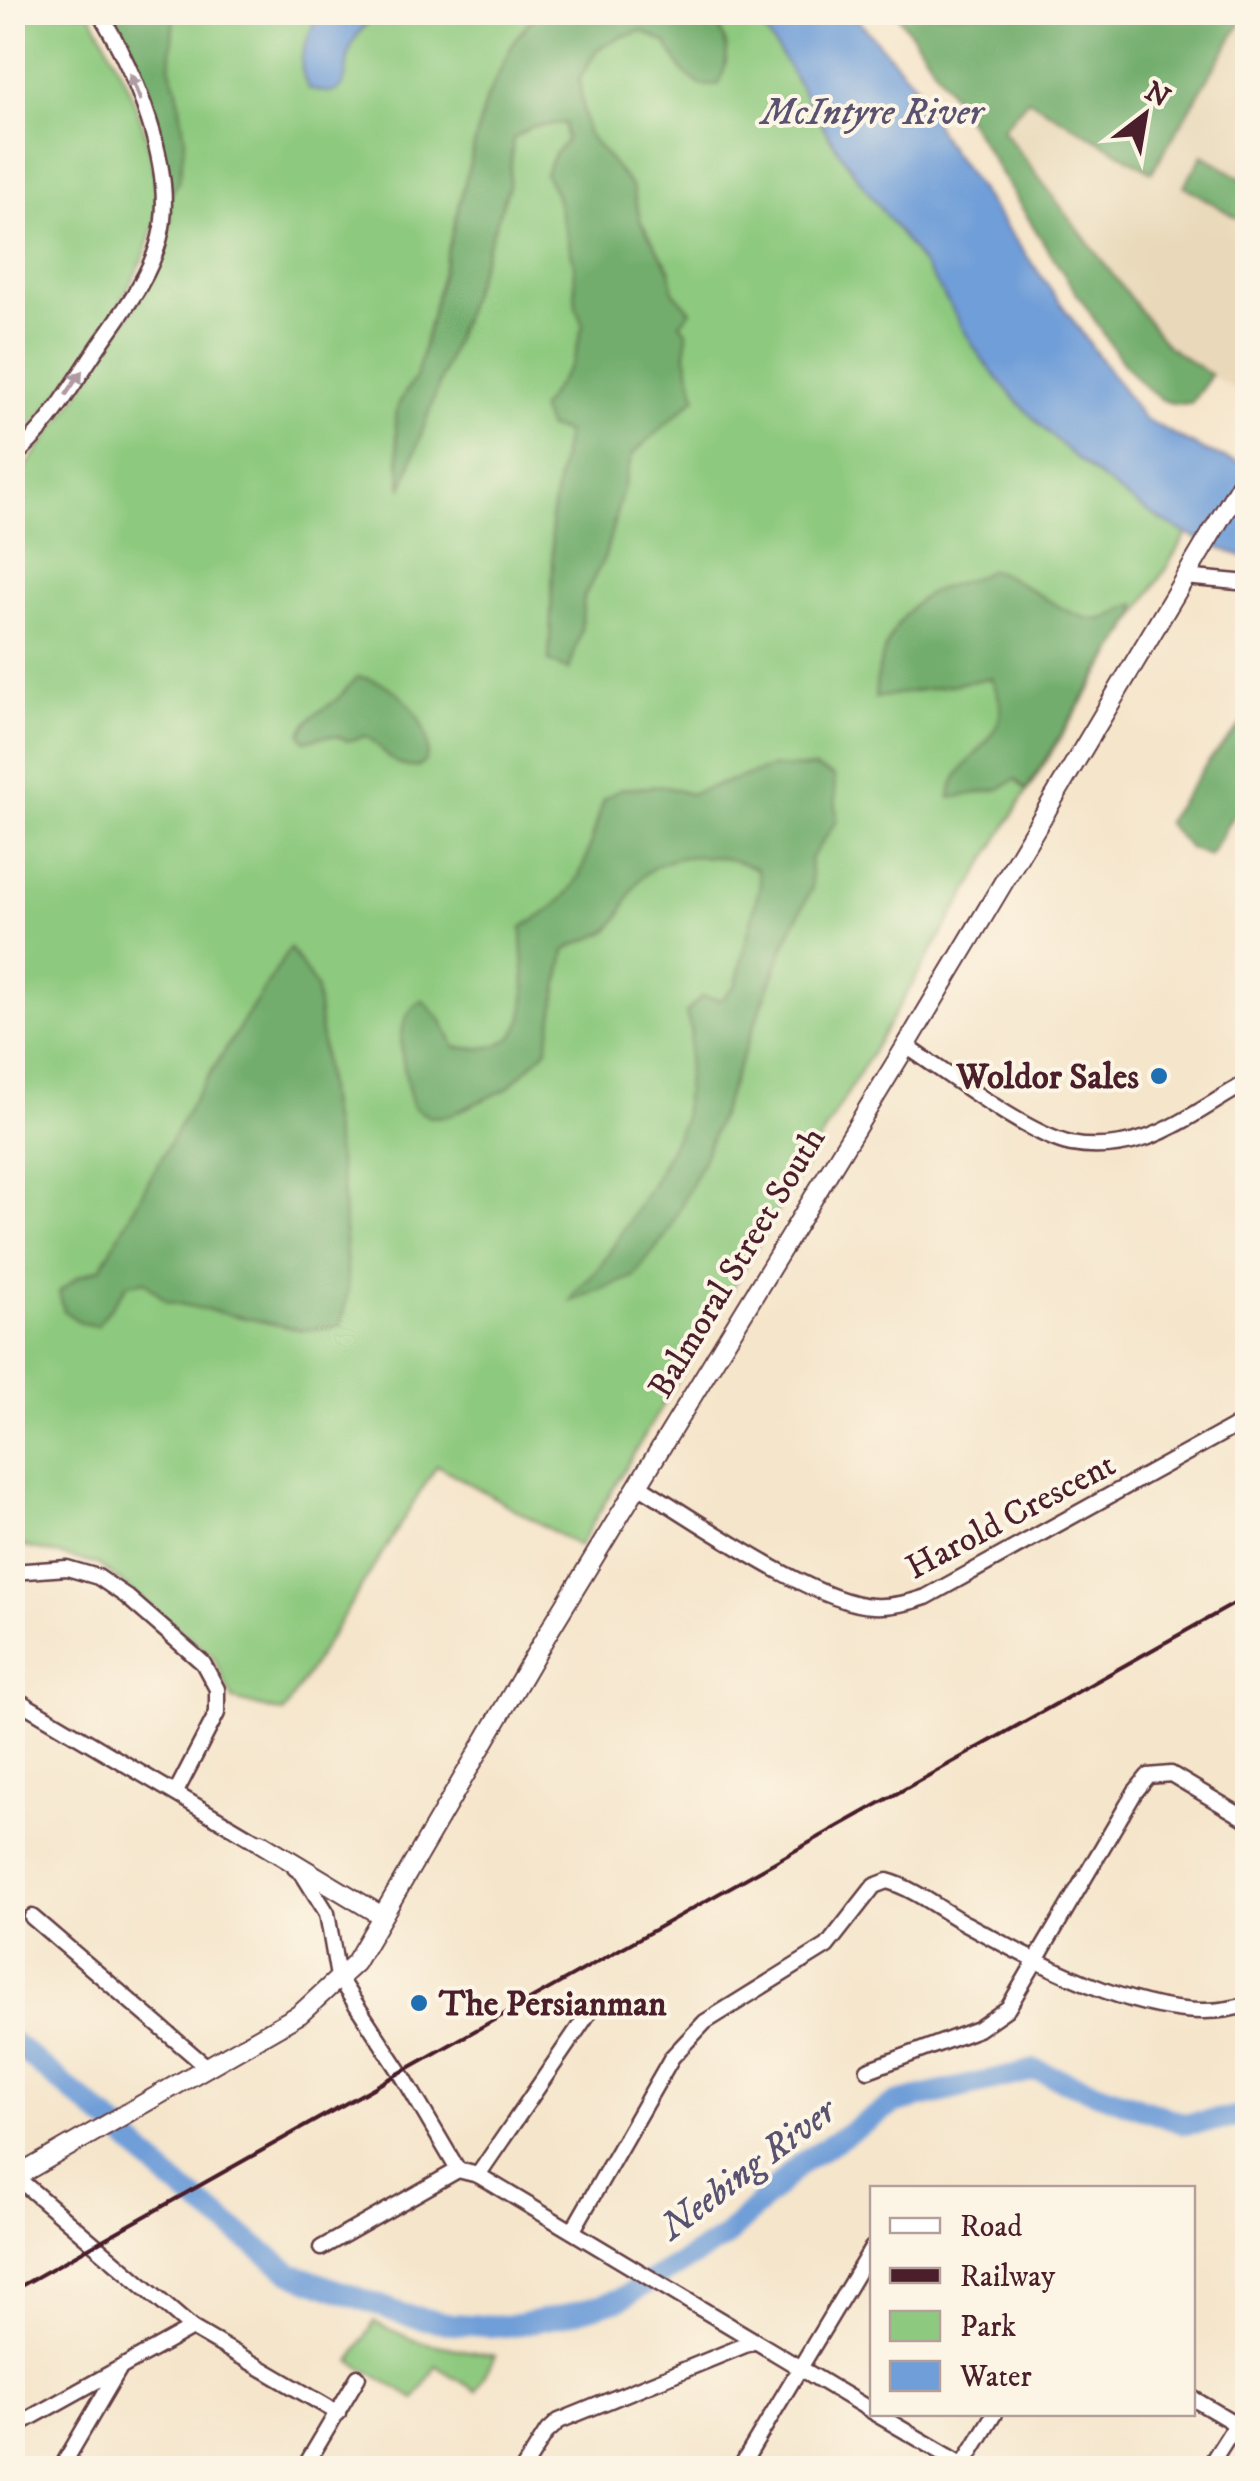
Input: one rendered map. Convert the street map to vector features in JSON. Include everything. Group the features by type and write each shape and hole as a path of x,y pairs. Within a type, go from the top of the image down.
{"main road":[{"name":"Balmoral Street South","path":"14,2178 300,2014 355,1963 1248,472"},
{"path":"261,1843 382,1916"}],"street":[{"path":"12,458 54,414 132,296 160,236 164,206 152,136 123,58 99,12"},
{"path":"1184,577 1248,583"},
{"path":"906,1046 1034,1129 1067,1143 1093,1147 1115,1146 1150,1136 1248,1082"},
{"name":"Harold Crescent","path":"638,1485 809,1588 869,1606 907,1604 926,1598 1248,1420"},
{"path":"12,1572 67,1568 98,1576 202,1663 217,1689 216,1713 176,1792"},
{"path":"12,1697 261,1843 302,1873 327,1913 338,1977 458,2170"},
{"path":"868,2070 978,2029 999,2017 1037,1963 1135,1792 1148,1776 1171,1774 1248,1820"},
{"path":"574,2230 672,2057 705,2022 827,1946 874,1886 887,1881 1037,1963 1160,2008 1192,2012 1245,2002"},
{"path":"32,1917 207,2066"},
{"path":"478,2174 592,2008"},
{"path":"321,2248 458,2170 478,2174 870,2410"},
{"path":"14,2178 192,2328 338,2414"},
{"path":"740,2468 870,2251"},
{"path":"12,2428 192,2328"},
{"path":"524,2468 546,2433 559,2421 755,2341"},
{"path":"61,2468 118,2370"},
{"path":"304,2468 358,2377"},
{"path":"1195,2399 1243,2416 1208,2468"},
{"path":"881,2416 965,2467 993,2416"}],"shaded area":[{"path":"1247,13 1247,397 1166,345 1002,130 1028,98 1210,73"}],"green space":[{"path":"13,12 90,13 127,84 146,135 156,188 156,214 141,263 110,320 54,399 13,445"},
{"path":"537,12 709,13 721,32 727,55 719,84 702,86 683,72 666,43 642,31 618,38 596,51 579,80 587,133 632,187 641,222 670,270 673,291 691,311 680,323 687,332 686,356 696,397 632,455 605,556 584,597 581,631 569,670 549,661 551,519 566,432 548,428 540,409 573,362 583,325 576,306 574,263 555,193 545,174 566,141 565,123 531,127 513,139 509,186 402,489 396,433 396,413 416,377 485,102 515,39"},
{"path":"751,12 781,51 828,135 936,282 986,364 1079,460 1187,534 1021,801 579,1546 437,1465 283,1713 233,1700 213,1656 98,1564 13,1544 12,486 72,404 135,306 160,261 171,221 160,126 123,34 109,13"},
{"path":"109,13 174,13 170,69 185,139 179,182 170,195 156,123 142,79"},
{"path":"896,13 1247,13 1152,172 1028,99 1002,129 1166,345 1211,375 1191,403 1159,398 1125,364"},
{"path":"1203,155 1247,182 1247,224 1184,186"},
{"path":"990,570 1080,616 1107,618 1136,604 1137,613 1026,790 1016,779 999,789 950,798 959,774 998,722 1001,705 991,678 875,698 876,683 890,638 919,600"},
{"path":"357,677 381,683 400,695 414,712 427,746 425,760 417,767 396,762 366,736 347,741 332,736 305,741 301,734 307,723 339,698"},
{"path":"1244,722 1248,724 1247,792 1209,856 1189,848 1166,822 1208,762"},
{"path":"772,767 815,768 834,776 837,821 810,859 812,888 789,934 703,1160 667,1234 633,1277 571,1301 600,1267 654,1181 683,1122 691,1030 686,1013 702,996 721,1000 736,984 760,884 757,869 728,859 696,856 652,869 635,885 613,926 565,951 547,1049 507,1089 448,1116 429,1117 413,1107 402,1049 405,1020 423,1000 442,1021 455,1047 485,1048 505,1042 517,1030 523,1014 522,927 559,902 580,875 604,799 620,789 663,786 690,794"},
{"path":"290,948 316,987 342,1185 348,1291 341,1326 302,1330 166,1301 145,1281 128,1284 97,1326 81,1323 64,1311 59,1292 77,1277 101,1268 191,1104"},
{"path":"374,2322 416,2341 495,2356 476,2391 436,2366 415,2399 351,2361"}],"water":[{"path":"316,13 376,13 353,42 344,83 334,92 309,89 304,77 302,59"},
{"name":"McIntyre River","path":"751,13 852,13 915,85 943,139 1143,418 1205,451 1247,466 1247,557 1211,545 1139,506 1071,454 1012,395 987,366 935,282 840,153"}],"waterway":[{"name":"Neebing River","path":"12,2042 113,2125 171,2181 291,2273 405,2315 452,2324 506,2327 620,2299 724,2238 801,2163 896,2103 1035,2070 1185,2124 1248,2116"}],"railway":[{"path":"12,2291 1248,1596"}],"place":[{"name":"Woldor Sales","path":"1159,1076"},
{"name":"The Persianman","path":"419,2003"}]}
